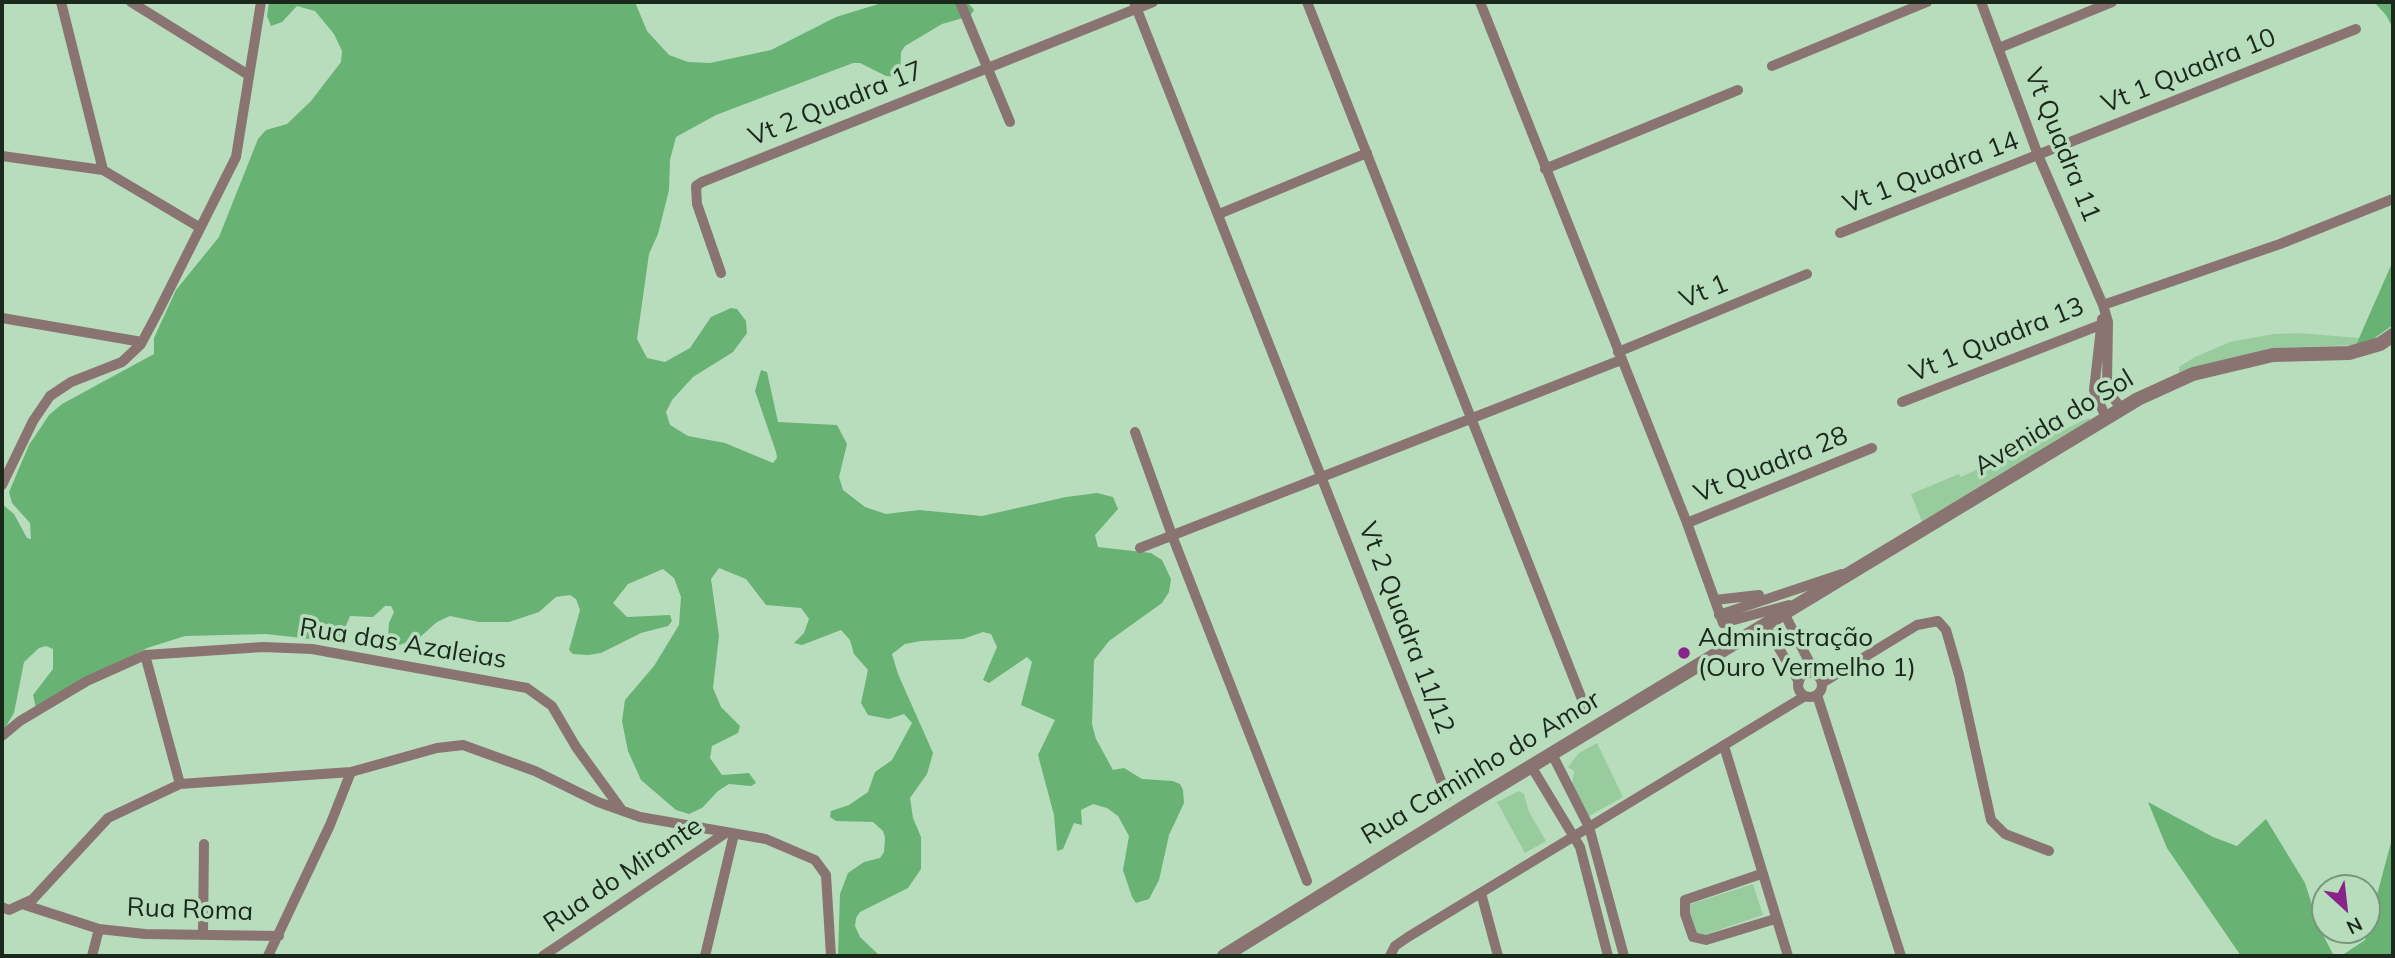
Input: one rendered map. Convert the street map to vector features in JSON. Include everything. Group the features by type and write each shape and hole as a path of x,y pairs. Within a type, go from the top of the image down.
{"street":[{"path":"61,2 103,170"},
{"path":"131,2 247,74"},
{"path":"2,485 33,421 50,396 71,382 122,362 142,342 236,157 247,74 261,2"},
{"path":"960,2 1010,122"},
{"name":"Vt 2 Quadra 17","path":"722,273 697,204 696,186 702,182 1136,5 1153,2"},
{"path":"1307,2 1585,708"},
{"path":"1480,2 1686,523 1721,619"},
{"path":"1772,66 1927,2"},
{"name":"Vt Quadra 11","path":"1981,2 2038,155 2104,316"},
{"path":"1999,48 2112,2"},
{"name":"Vt 2 Quadra 11/12","path":"1136,5 1447,796"},
{"name":"Vt 1 Quadra 10","path":"2038,155 2356,29"},
{"path":"1545,169 1738,90"},
{"path":"1219,214 1367,153"},
{"name":"Vt 1 Quadra 14","path":"1840,233 2038,155"},
{"path":"2,156 103,170 200,227"},
{"path":"2104,316 2393,199"},
{"name":"Vt 1","path":"1140,548 1172,538 1473,419 1807,274"},
{"path":"2104,316 2107,383 2110,394 2122,409"},
{"path":"2104,316 2094,390 2106,418"},
{"name":"Vt 1 Quadra 13","path":"1902,402 2104,316"},
{"path":"2,318 142,342"},
{"name":"Avenida do Sol","path":"1765,625 2106,418 2193,374 2273,355 2349,352 2380,344 2393,335"},
{"path":"2094,390 2107,383"},
{"path":"1135,432 1172,538 1307,881"},
{"name":"Vt Quadra 28","path":"1686,523 1872,448"},
{"path":"1721,619 1796,588 1861,568"},
{"path":"1715,600 1796,588"},
{"path":"1721,619 1779,609 1824,590"},
{"path":"1784,613 1819,679 1817,695 1901,956"},
{"path":"1798,682 1806,674 1819,679 1917,625 1938,621 1946,631 1959,675 1991,820 2004,834 2049,850"},
{"path":"1765,625 1798,682 1800,692 1805,696"},
{"name":"Rua Caminho do Amor","path":"1224,956 1765,625"},
{"name":"Rua das Azaleias","path":"2,736 20,721 87,681 145,655 250,648 312,649 527,688 547,701 593,770 598,802"},
{"path":"145,655 180,784"},
{"path":"1390,956 1395,946 1408,937 1573,836 1805,696 1817,695"},
{"path":"4,910 25,905 108,818 180,784 351,772 436,748 463,745 535,771 598,802 646,818 766,839 815,860 826,875 831,956"},
{"path":"1724,746 1788,956"},
{"path":"1552,754 1589,827 1624,956"},
{"path":"1531,766 1580,847 1608,956"},
{"path":"593,770 621,809"},
{"path":"268,956 351,772"},
{"path":"1545,790 1563,778"},
{"path":"705,956 731,833"},
{"name":"Rua do Mirante","path":"543,956 731,833"},
{"path":"203,933 204,844"},
{"path":"1761,874 1689,897 1684,904 1685,914 1693,937 1698,940 1723,936 1776,919"},
{"path":"1481,893 1498,956"},
{"name":"Rua Roma","path":"25,905 99,929 158,935 203,933 279,936"},
{"path":"92,956 99,929"}],"green space":[{"path":"269,2 635,2 647,31 669,55 688,62 710,63 771,50 836,17 885,2 965,2 970,5 974,10 970,16 942,24 905,46 901,52 900,77 886,76 860,63 853,63 716,115 676,137 670,160 669,190 658,234 649,254 637,339 647,358 665,362 690,348 711,317 731,308 737,309 746,321 747,333 733,352 693,377 672,400 666,412 670,425 688,436 725,443 773,463 777,458 776,452 755,391 761,370 767,372 778,422 837,425 847,444 839,477 843,490 865,507 886,514 919,510 982,516 1066,497 1097,493 1113,497 1118,509 1095,535 1098,547 1151,553 1162,560 1171,579 1169,592 1162,603 1109,641 1094,660 1092,724 1096,739 1113,770 1124,768 1142,779 1173,781 1180,784 1183,790 1184,803 1169,835 1159,880 1149,899 1136,903 1132,897 1123,870 1129,836 1118,816 1107,808 1093,804 1081,810 1082,825 1074,823 1063,849 1057,851 1054,815 1038,755 1055,720 1021,705 1032,662 1027,657 989,683 983,680 997,647 991,634 983,632 963,639 921,641 905,644 892,654 898,674 933,753 927,774 910,798 913,818 921,837 921,869 908,888 860,912 856,918 855,926 860,937 880,956 838,956 840,894 848,873 864,862 880,858 884,852 885,838 883,831 873,822 836,821 830,817 831,811 849,805 868,792 875,772 892,760 912,723 904,714 889,719 868,715 861,703 868,670 854,654 850,640 841,630 802,645 794,643 804,633 809,619 801,608 766,605 746,579 719,568 711,579 719,636 713,688 721,707 740,726 738,733 712,746 710,758 722,775 749,773 756,783 751,786 729,784 702,808 689,814 676,810 641,780 628,751 622,721 625,700 654,666 679,625 681,597 674,578 663,569 628,584 613,603 627,617 670,615 672,621 668,626 641,633 601,653 588,655 573,654 569,650 580,610 576,599 570,595 556,597 539,612 509,622 479,622 450,616 437,622 420,637 397,646 390,644 388,638 389,623 394,612 391,606 385,606 373,617 350,616 342,635 329,641 266,634 185,636 147,648 36,708 33,695 53,669 53,649 46,646 39,648 24,662 14,713 2,733 2,504 14,514 27,538 31,539 30,523 12,503 9,492 29,445 49,415 62,404 154,354 154,338 176,290 219,237 258,139 266,130 287,124 311,101 341,62 342,51 334,34 315,11 297,6 282,22 271,26 267,16"},
{"path":"2374,2 2393,2 2393,28 2386,15"},
{"path":"2393,261 2393,325 2369,342 2356,345"},
{"path":"2298,333 2359,338 2356,345 2277,348 2179,373 2179,367 2195,357 2230,342 2274,334"},
{"path":"2089,418 2091,422 1923,524 1911,494 1959,474 1961,477"},
{"path":"1597,743 1623,797 1589,816 1572,785 1574,771 1568,767 1579,753"},
{"path":"1519,791 1524,794 1529,812 1546,841 1525,853 1497,802"},
{"path":"2148,802 2213,837 2237,846 2266,819 2305,883 2311,902 2311,944 2328,944 2334,956 2241,956 2167,848"},
{"path":"2393,835 2393,956 2341,956 2359,944 2381,944 2381,880"},
{"path":"1753,884 1763,915 1698,937 1685,906"}],"place":[{"name":"Administração (Ouro Vermelho 1)","path":"1684,653"}]}
